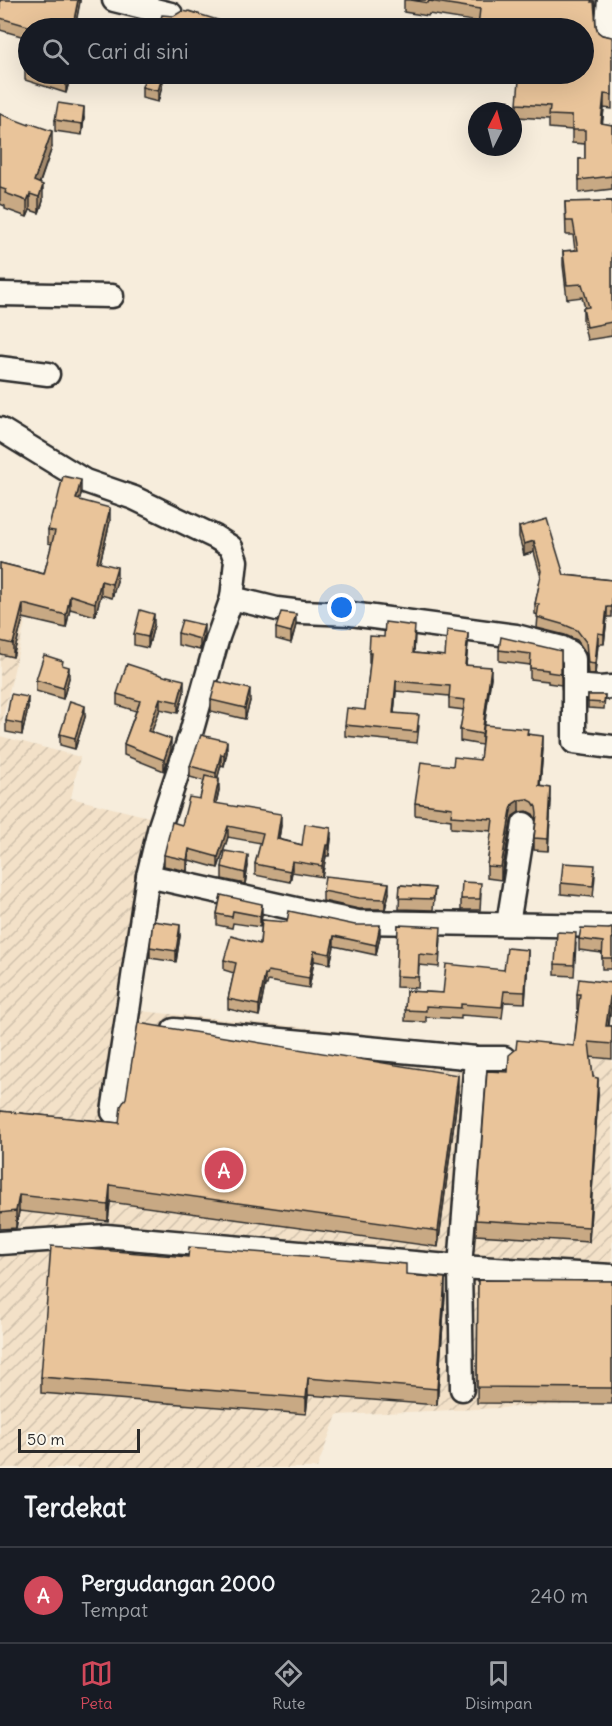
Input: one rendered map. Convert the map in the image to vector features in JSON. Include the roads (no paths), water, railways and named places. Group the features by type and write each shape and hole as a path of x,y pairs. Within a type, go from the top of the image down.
{"street":[{"path":"114,0 171,14"},
{"path":"609,0 607,23 609,36 612,37"},
{"path":"0,294 112,296"},
{"path":"0,368 48,374"},
{"path":"0,429 85,482 134,498 215,537 231,547 235,553 232,598 218,637 191,733 159,826 148,876 113,1112"},
{"path":"232,598 277,609 351,614 516,636 562,648 570,652 574,659 574,742 612,747"},
{"path":"574,686 612,687"},
{"path":"508,924 524,824"},
{"path":"148,876 358,922 612,926"},
{"path":"174,1030 504,1059"},
{"path":"462,1389 460,1267 476,1058"},
{"path":"0,1243 106,1236 460,1267 612,1276"}],"place":[{"name":"Pergudangan 2000","path":"224,1170"}]}
